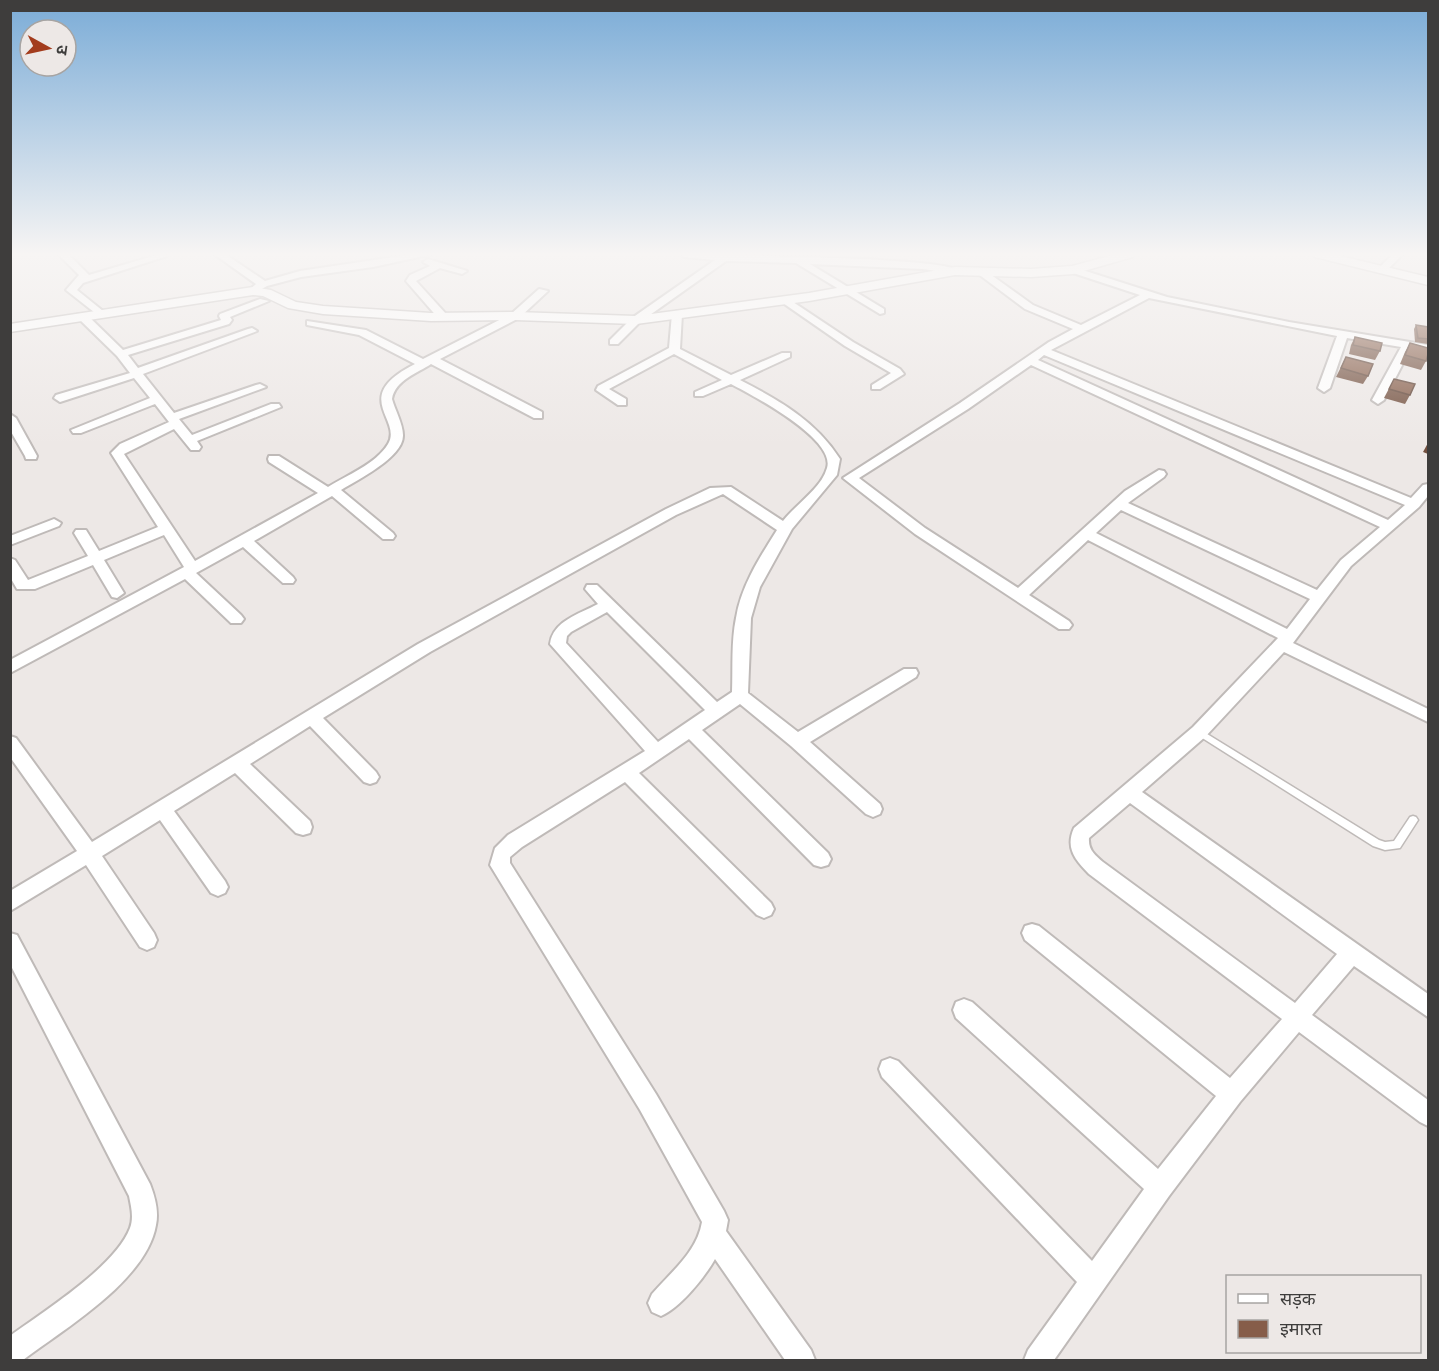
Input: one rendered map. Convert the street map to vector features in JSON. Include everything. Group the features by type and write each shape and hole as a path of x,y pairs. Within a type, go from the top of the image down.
{"street":[{"path":"10,328 70,318"},
{"path":"84,318 121,354 192,443 275,407"},
{"path":"121,354 225,322 226,318"},
{"path":"10,667 245,541 379,461 395,444 397,435 386,399 387,392 405,374 511,318"},
{"path":"575,318 636,320 650,318"},
{"path":"614,342 639,318"},
{"path":"674,350 677,318"},
{"path":"812,318 849,344 896,371 898,374 895,377 876,387"},
{"path":"1055,318 1081,329"},
{"path":"850,478 964,406 1044,351 1103,318"},
{"path":"1251,318 1428,348"},
{"path":"311,323 362,332 538,415"},
{"path":"60,398 252,331"},
{"path":"1324,388 1343,335"},
{"path":"1378,400 1408,344"},
{"path":"674,350 766,399 810,430 826,447 834,460 835,469 830,479 792,517 751,592 745,610 740,695"},
{"path":"622,402 602,390 602,387 674,350"},
{"path":"1044,351 1414,504"},
{"path":"699,394 786,356"},
{"path":"1030,360 1390,526"},
{"path":"236,619 189,570 167,529 117,453 173,421 260,387"},
{"path":"77,429 157,399"},
{"path":"10,418 15,436 31,456"},
{"path":"274,459 331,491 388,536"},
{"path":"835,469 899,517 1064,625"},
{"path":"1019,595 1135,490 1159,474"},
{"path":"1428,488 1414,504 1347,563 1285,641 1199,732 1081,834 1078,841 1079,849 1084,857 1096,868 1299,1016 1428,1114"},
{"path":"10,902 424,648 662,517 721,490 732,492 785,529"},
{"path":"1120,504 1320,598"},
{"path":"10,541 54,523"},
{"path":"10,563 20,583 25,586 167,529"},
{"path":"81,533 117,593"},
{"path":"1087,534 1428,716"},
{"path":"245,541 288,580"},
{"path":"592,589 716,711"},
{"path":"608,605 565,628 557,639 558,644 656,751"},
{"path":"797,741 910,673"},
{"path":"661,1303 709,1248 714,1236 715,1220 708,1204 643,1093 500,865 499,859 504,850 515,841 627,772 740,695"},
{"path":"740,695 797,741 873,810"},
{"path":"311,716 370,777"},
{"path":"690,729 821,859"},
{"path":"10,743 89,853 147,940"},
{"path":"236,762 303,827"},
{"path":"627,772 764,909"},
{"path":"1130,792 1428,1006"},
{"path":"162,808 218,887"},
{"path":"1032,933 1232,1094"},
{"path":"10,942 141,1193 145,1214 141,1234 125,1259 109,1277 10,1353"},
{"path":"1038,1360 1160,1187 1232,1094 1351,952"},
{"path":"964,1010 1160,1187"},
{"path":"890,1070 1094,1281"},
{"path":"714,1236 801,1360"}],"lane":[{"path":"1199,732 1376,843 1385,846 1398,845 1413,820"}],"building":[{"path":"1416,325 1428,327 1428,339 1418,338"},
{"path":"1355,337 1382,343 1380,351 1353,345"},
{"path":"1410,343 1428,348 1426,361 1405,355"},
{"path":"1346,357 1373,364 1368,376 1341,368"},
{"path":"1394,379 1415,384 1410,395 1389,389"}]}
